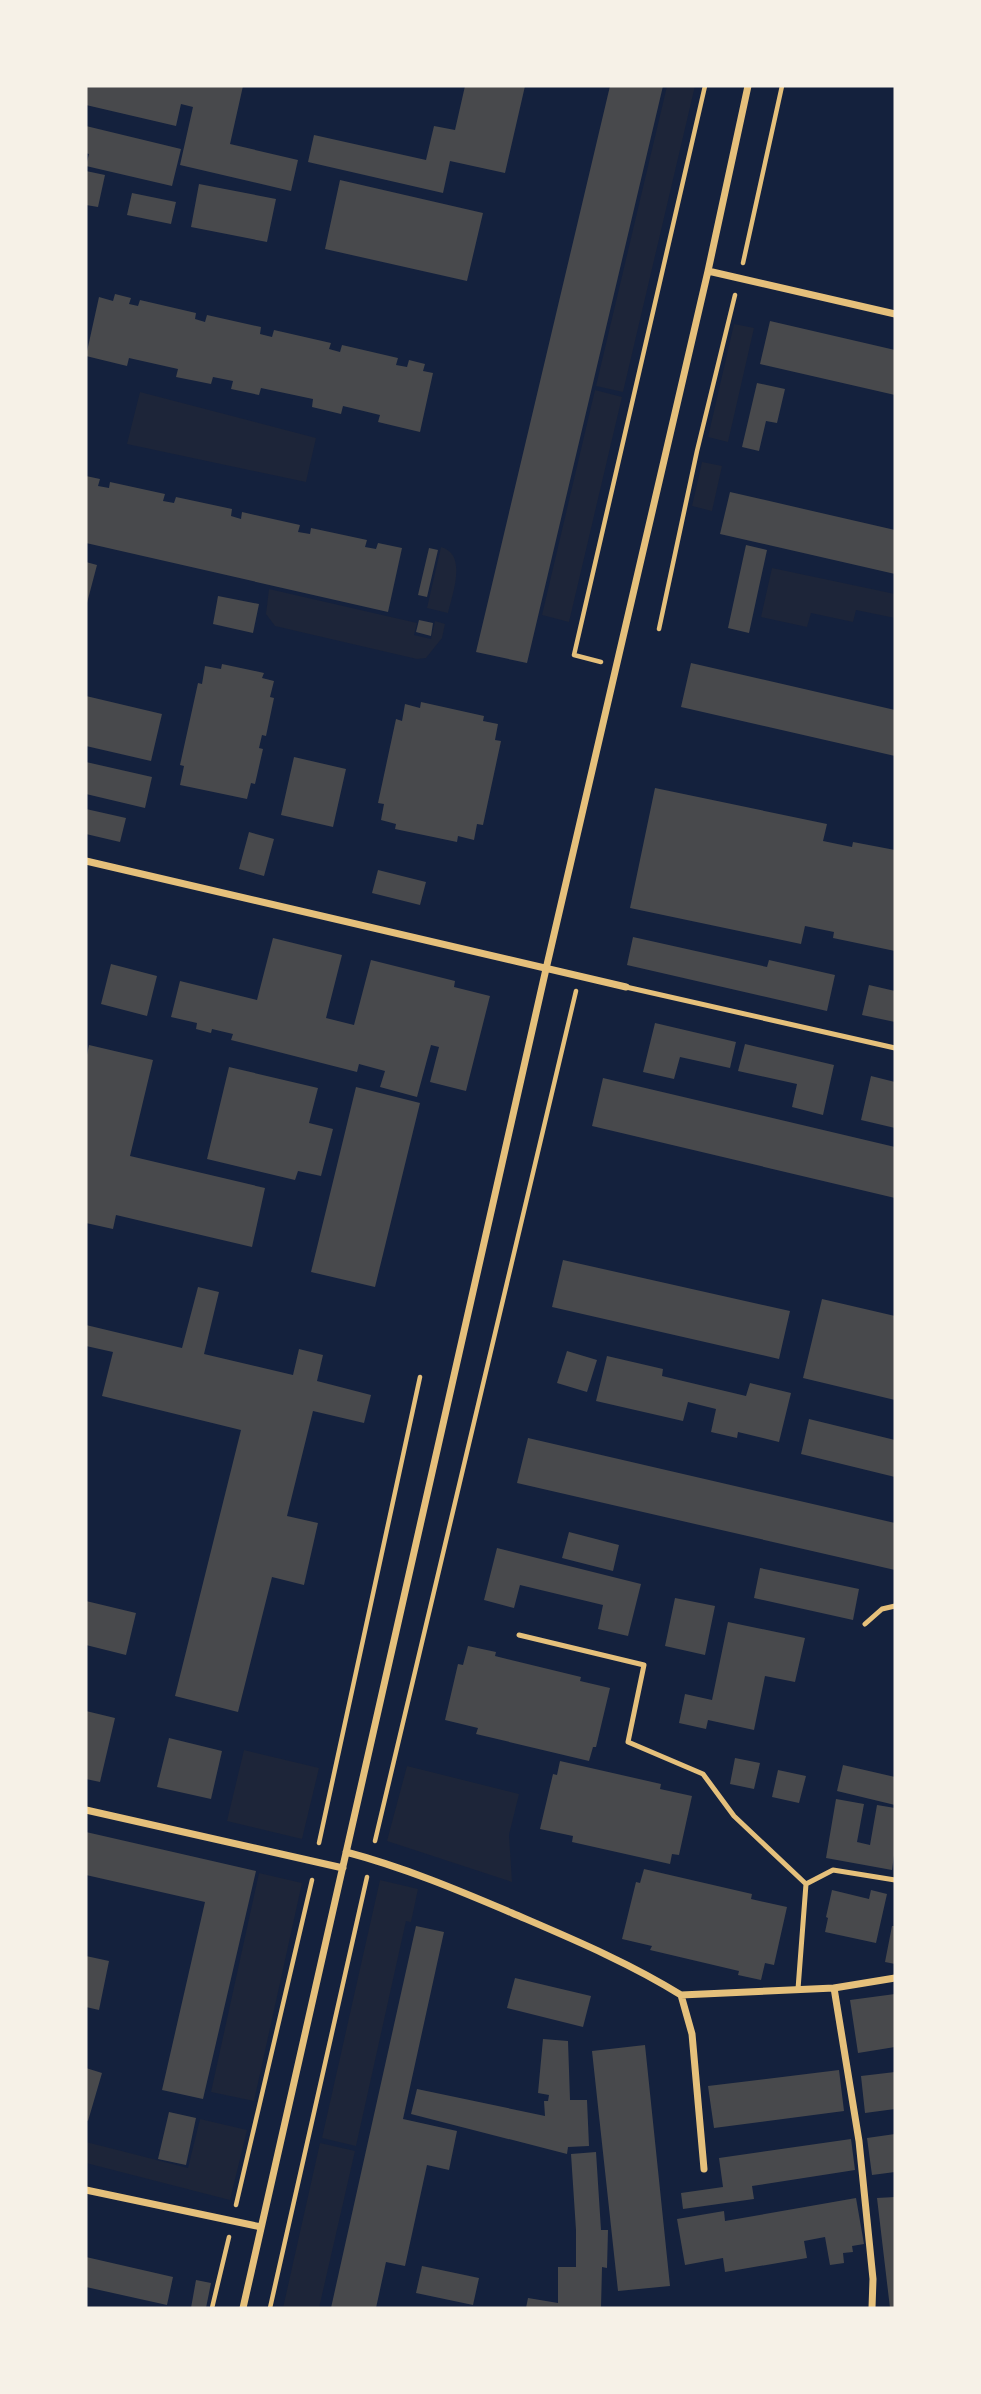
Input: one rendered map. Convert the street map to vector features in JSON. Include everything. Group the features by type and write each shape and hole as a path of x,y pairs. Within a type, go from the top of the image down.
{"street":[{"path":"243,2308 748,86"},
{"path":"708,271 895,314"},
{"path":"86,861 626,987"},
{"path":"86,1810 343,1868"},
{"path":"346,1852 436,1882 574,1939 646,1974 681,1995 834,1988 895,1978"},
{"path":"834,1988 859,2141 873,2279 872,2308"},
{"path":"681,1995 692,2034 704,2169"},
{"path":"86,2190 261,2227"}],"lane":[{"path":"626,987 895,1048"},
{"path":"865,1624 882,1609 895,1606"},
{"path":"519,1635 644,1665 628,1742 703,1774 734,1815 806,1884"},
{"path":"806,1884 833,1870 895,1880"},
{"path":"798,1989 806,1884"}],"path":[{"path":"574,655 705,86"},
{"path":"659,629 697,451 782,86"},
{"path":"270,2308 371,1859 579,977"}],"shaded area":[{"path":"667,86 695,86 623,392 596,386"},
{"path":"734,324 754,328 728,442 708,437"},
{"path":"595,390 622,397 569,622 542,615"},
{"path":"140,392 316,438 306,482 127,444"},
{"path":"702,462 722,466 712,511 692,506"},
{"path":"441,547 449,551 456,566 455,586 448,613 427,608"},
{"path":"772,568 895,594 895,618 856,610 853,622 811,613 807,627 761,617"},
{"path":"269,589 417,623 414,635 431,639 435,621 445,624 442,638 426,658 417,659 275,626 266,614"},
{"path":"244,1750 319,1768 302,1839 227,1821"},
{"path":"407,1766 519,1794 509,1835 512,1882 387,1841"},
{"path":"259,1873 302,1883 254,2101 211,2092"},
{"path":"380,1880 418,1889 411,1922 406,1921 356,2146 322,2138"},
{"path":"200,2119 247,2130 230,2200 86,2163 86,2142 188,2168"},
{"path":"320,2143 355,2151 319,2308 283,2308"}],"building":[{"path":"86,86 243,86 230,144 298,160 291,191 180,165 193,107 181,104 176,126 86,105"},
{"path":"465,86 525,86 505,173 450,161 443,193 308,162 314,135 426,160 434,126 455,130"},
{"path":"610,86 663,86 527,663 476,652"},
{"path":"86,126 181,149 172,186 86,166 89,154 86,153"},
{"path":"86,171 105,175 98,207 86,205"},
{"path":"340,180 483,213 467,281 325,249"},
{"path":"199,184 276,199 267,242 191,227"},
{"path":"132,193 176,202 171,224 127,215"},
{"path":"115,294 131,298 129,304 138,306 140,300 196,313 195,319 205,322 207,315 261,327 260,334 272,337 274,330 331,343 329,349 340,352 342,345 398,358 396,365 407,367 409,360 425,364 423,371 433,373 420,432 378,422 380,415 343,406 341,414 312,407 313,399 261,388 259,395 231,389 233,381 213,377 211,384 176,377 178,369 129,358 127,366 86,356 99,297 113,301"},
{"path":"770,321 895,350 895,395 760,364"},
{"path":"757,383 785,389 777,423 766,421 759,451 742,447"},
{"path":"86,476 100,479 98,486 109,488 110,482 165,494 163,501 174,503 176,497 232,509 231,516 241,519 242,512 300,525 298,532 310,534 311,528 367,540 365,547 376,549 378,543 402,548 388,612 86,543"},
{"path":"730,492 895,530 895,574 720,534"},
{"path":"746,545 767,550 749,633 728,628"},
{"path":"429,548 438,550 427,597 418,595"},
{"path":"86,562 97,565 87,603 86,603"},
{"path":"218,596 259,604 253,633 213,624"},
{"path":"419,620 433,623 431,636 416,632"},
{"path":"691,663 895,710 895,756 681,707"},
{"path":"222,664 264,673 262,678 274,681 270,697 274,698 266,736 262,735 259,748 263,749 255,784 251,783 247,799 180,785 184,766 180,765 198,683 202,684 205,666 221,669"},
{"path":"86,696 162,714 151,761 86,746"},
{"path":"421,702 484,716 483,721 498,724 495,740 501,741 483,825 477,824 474,840 458,836 457,842 395,829 396,824 381,820 384,804 378,803 396,719 402,721 405,704 420,708"},
{"path":"294,757 346,769 333,827 281,815"},
{"path":"86,762 152,777 145,808 86,794"},
{"path":"655,788 827,824 823,841 852,847 853,842 895,850 895,951 833,938 834,932 805,926 801,944 630,908"},
{"path":"86,809 126,818 120,842 86,834"},
{"path":"249,832 274,839 264,876 239,869"},
{"path":"378,870 426,882 420,905 372,893"},
{"path":"633,937 767,967 769,960 835,975 827,1011 627,965"},
{"path":"273,938 342,955 326,1018 354,1025 371,960 455,981 454,987 490,996 466,1091 430,1082 439,1047 431,1045 417,1097 380,1087 385,1071 359,1064 357,1072 231,1040 233,1034 212,1029 211,1033 196,1029 197,1023 171,1017 180,981 257,1000"},
{"path":"111,964 157,976 147,1016 101,1004"},
{"path":"869,985 895,991 895,1022 862,1015"},
{"path":"655,1023 736,1042 730,1068 680,1057 674,1079 643,1072"},
{"path":"745,1044 834,1065 823,1115 792,1107 797,1084 738,1071"},
{"path":"89,1045 153,1060 130,1156 265,1188 252,1247 116,1215 113,1229 86,1223 86,1060"},
{"path":"229,1067 318,1088 309,1123 333,1129 321,1176 298,1171 295,1180 207,1159"},
{"path":"871,1076 895,1082 895,1128 861,1120"},
{"path":"603,1078 895,1147 895,1198 592,1126"},
{"path":"356,1087 420,1103 375,1287 311,1272"},
{"path":"563,1260 790,1311 779,1359 552,1307"},
{"path":"198,1287 219,1292 204,1354 293,1375 299,1349 323,1355 317,1381 371,1395 364,1423 313,1411 287,1516 318,1523 304,1585 272,1577 238,1712 175,1696 241,1430 102,1396 113,1352 86,1346 86,1325 182,1348"},
{"path":"822,1299 895,1316 895,1400 803,1378"},
{"path":"567,1351 597,1360 587,1392 557,1383"},
{"path":"607,1356 663,1369 662,1376 746,1396 750,1383 791,1393 779,1442 738,1432 737,1438 711,1432 716,1409 688,1402 683,1421 596,1401"},
{"path":"809,1419 895,1440 895,1477 801,1454"},
{"path":"528,1438 895,1523 895,1570 517,1483"},
{"path":"569,1532 619,1545 613,1571 562,1558"},
{"path":"497,1548 641,1584 628,1636 598,1629 603,1605 520,1585 514,1608 484,1600"},
{"path":"760,1568 859,1589 853,1620 754,1598"},
{"path":"675,1598 715,1606 705,1655 665,1646"},
{"path":"86,1601 136,1613 126,1655 86,1645"},
{"path":"728,1622 805,1638 795,1682 765,1676 754,1730 708,1720 706,1729 679,1723 685,1694 712,1700"},
{"path":"468,1646 496,1652 495,1656 581,1677 580,1681 610,1688 596,1747 593,1747 589,1761 476,1734 478,1728 445,1720 458,1664 463,1665"},
{"path":"86,1711 115,1718 100,1782 86,1779"},
{"path":"169,1738 222,1751 211,1799 157,1787"},
{"path":"735,1758 760,1763 754,1789 730,1784"},
{"path":"560,1761 661,1784 660,1789 692,1796 679,1855 672,1854 670,1864 572,1842 573,1836 540,1829 553,1774 557,1775"},
{"path":"843,1765 895,1777 895,1805 837,1791"},
{"path":"778,1770 806,1776 799,1803 772,1797"},
{"path":"836,1799 864,1804 857,1842 870,1845 877,1805 895,1808 892,1870 826,1858"},
{"path":"86,1832 256,1871 203,2099 162,2090 205,1902 86,1875"},
{"path":"644,1869 752,1894 751,1899 787,1907 774,1965 765,1963 761,1980 738,1975 739,1971 650,1950 652,1946 622,1939 636,1882 640,1883"},
{"path":"832,1890 869,1899 871,1890 887,1894 876,1943 825,1932"},
{"path":"416,1926 444,1932 403,2119 457,2131 449,2170 427,2165 405,2266 386,2262 376,2308 331,2308"},
{"path":"892,1926 895,1926 895,1964 885,1962"},
{"path":"86,1956 109,1961 99,2010 86,2007"},
{"path":"515,1978 591,1996 583,2027 507,2008"},
{"path":"895,1994 895,2047 858,2053 850,2000"},
{"path":"543,2039 568,2041 570,2100 587,2100 589,2146 568,2147 567,2154 411,2114 417,2089 545,2116 544,2101 548,2101 549,2095 538,2093"},
{"path":"645,2045 670,2286 618,2291 592,2051"},
{"path":"86,2068 102,2073 88,2121 86,2120"},
{"path":"839,2070 844,2111 714,2128 708,2086"},
{"path":"895,2072 895,2109 865,2113 861,2076"},
{"path":"169,2112 196,2118 186,2165 158,2159"},
{"path":"895,2134 895,2172 872,2175 867,2138"},
{"path":"851,2139 855,2170 752,2186 754,2199 683,2209 681,2193 723,2187 719,2158"},
{"path":"596,2152 601,2230 608,2230 607,2268 602,2267 601,2308 526,2308 528,2298 558,2303 558,2267 576,2267 571,2154"},
{"path":"895,2197 895,2308 890,2308 877,2198"},
{"path":"856,2198 864,2244 852,2246 853,2252 843,2253 844,2263 830,2265 825,2237 804,2241 807,2258 725,2272 723,2258 685,2265 677,2219 724,2211 725,2221"},
{"path":"86,2257 173,2277 167,2305 86,2287"},
{"path":"422,2266 479,2278 473,2305 416,2293"},
{"path":"196,2280 211,2283 206,2308 191,2308"}]}
